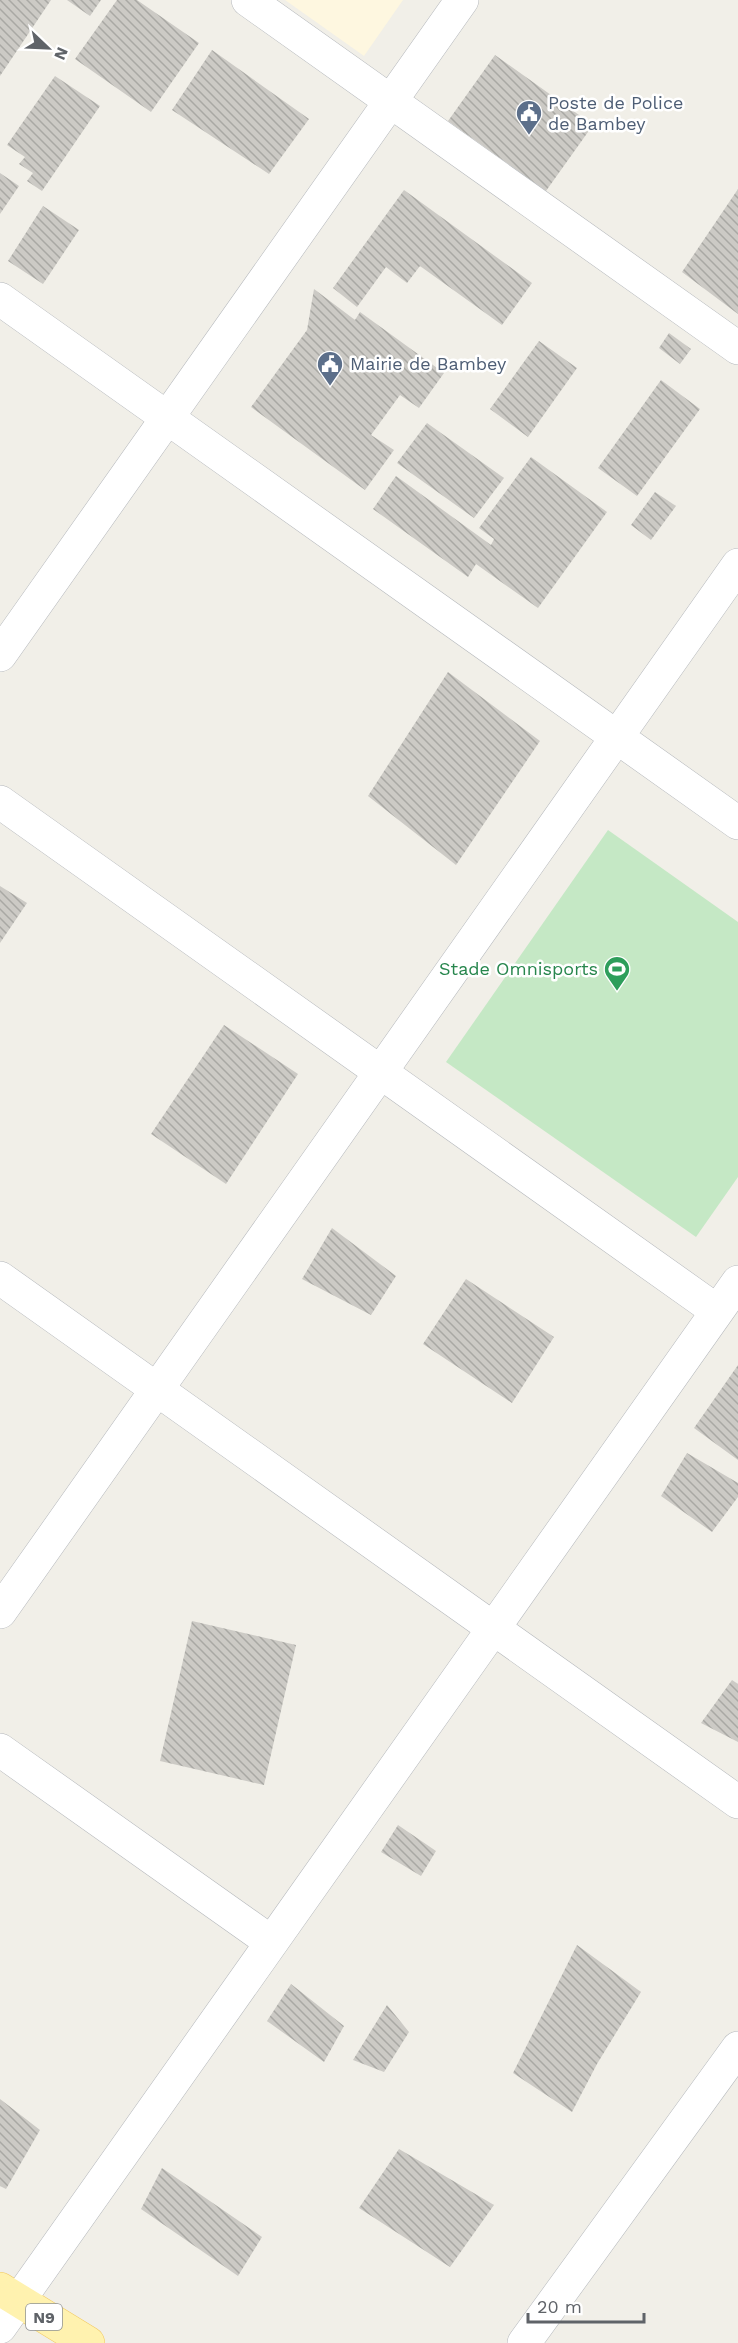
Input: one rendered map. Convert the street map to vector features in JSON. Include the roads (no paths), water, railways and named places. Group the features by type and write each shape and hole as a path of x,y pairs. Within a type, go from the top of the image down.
{"main road":[{"name":"N9","path":"6,2306 88,2343"}],"street":[{"path":"248,0 738,348"},
{"path":"0,655 462,0"},
{"path":"0,299 738,823"},
{"path":"0,1612 738,565"},
{"path":"0,802 717,1311"},
{"path":"0,1278 738,1802"},
{"path":"6,2306 271,1942 738,1282"},
{"path":"0,1750 271,1942"},
{"path":"524,2343 738,2048"}],"place":[{"name":"Poste de Police de Bambey","path":"529,136"},
{"name":"Mairie de Bambey","path":"330,387"},
{"name":"Stade Omnisports","path":"617,992"}]}
